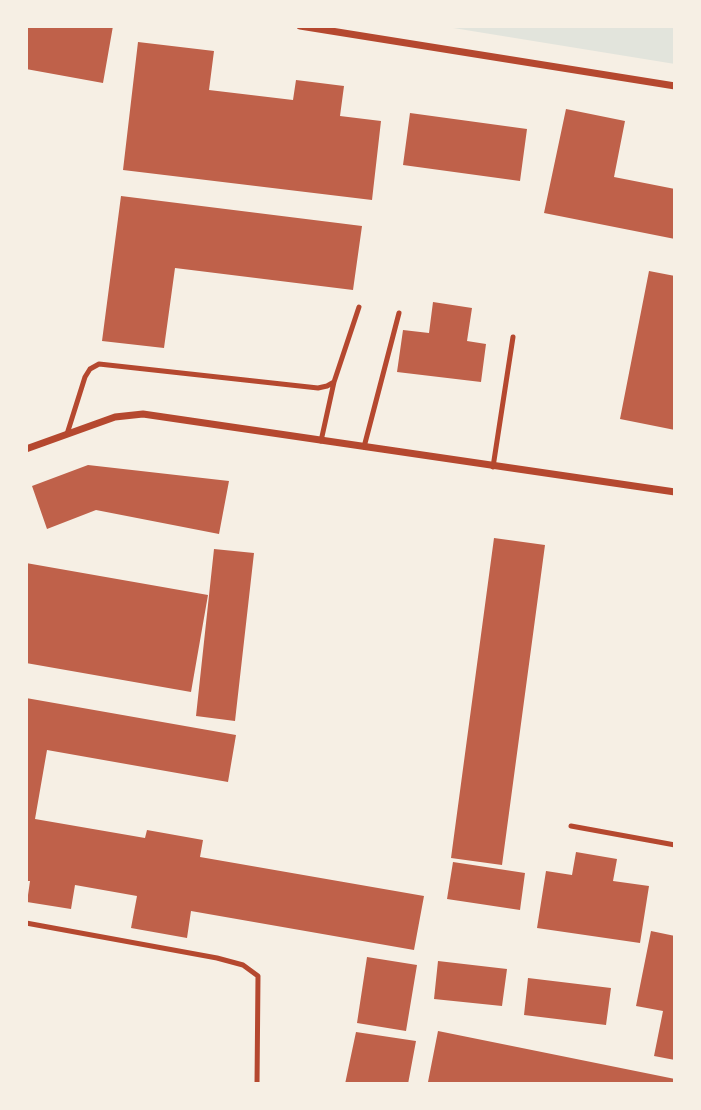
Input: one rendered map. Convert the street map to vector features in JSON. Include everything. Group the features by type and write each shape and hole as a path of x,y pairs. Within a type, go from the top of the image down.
{"street":[{"path":"300,26 675,86"},
{"path":"26,449 115,417 143,414 675,492"}],"lane":[{"path":"321,441 334,382 359,307"},
{"path":"364,447 399,313"},
{"path":"494,467 513,337"},
{"path":"66,434 85,377 90,369 99,364 318,388 334,382"},
{"path":"571,826 675,845"},
{"path":"26,923 218,957 243,965 258,976 257,1084"}],"shaded area":[{"path":"441,26 675,26 675,64"}],"building":[{"path":"26,26 113,26 103,83 26,69"},
{"path":"138,42 214,51 209,90 293,100 296,80 344,86 340,116 381,121 372,200 123,170"},
{"path":"566,109 625,121 614,177 675,189 675,239 544,213"},
{"path":"410,113 527,129 520,181 403,165"},
{"path":"121,196 362,226 353,290 175,268 164,348 102,341"},
{"path":"649,271 675,276 675,430 620,419"},
{"path":"433,302 472,308 467,341 486,344 481,382 397,372 403,330 429,333"},
{"path":"88,465 229,481 219,534 96,510 47,529 32,486"},
{"path":"494,538 545,545 502,865 451,858"},
{"path":"214,549 254,553 235,721 196,716"},
{"path":"26,563 208,595 191,692 26,663"},
{"path":"26,698 236,735 228,782 47,750 35,819 145,838 147,830 203,840 200,857 424,896 414,950 191,911 187,938 131,928 137,896 75,885 71,909 27,902 30,881 26,881"},
{"path":"576,852 617,859 613,881 649,886 640,943 537,928 546,871 572,875"},
{"path":"453,862 525,873 520,910 447,899"},
{"path":"651,931 675,936 675,1060 654,1056 663,1011 636,1006"},
{"path":"367,957 417,965 406,1031 357,1023"},
{"path":"438,961 507,969 502,1006 434,999"},
{"path":"528,978 611,988 606,1025 524,1015"},
{"path":"438,1031 675,1079 675,1084 428,1082"},
{"path":"356,1032 416,1041 408,1084 345,1084"}]}
